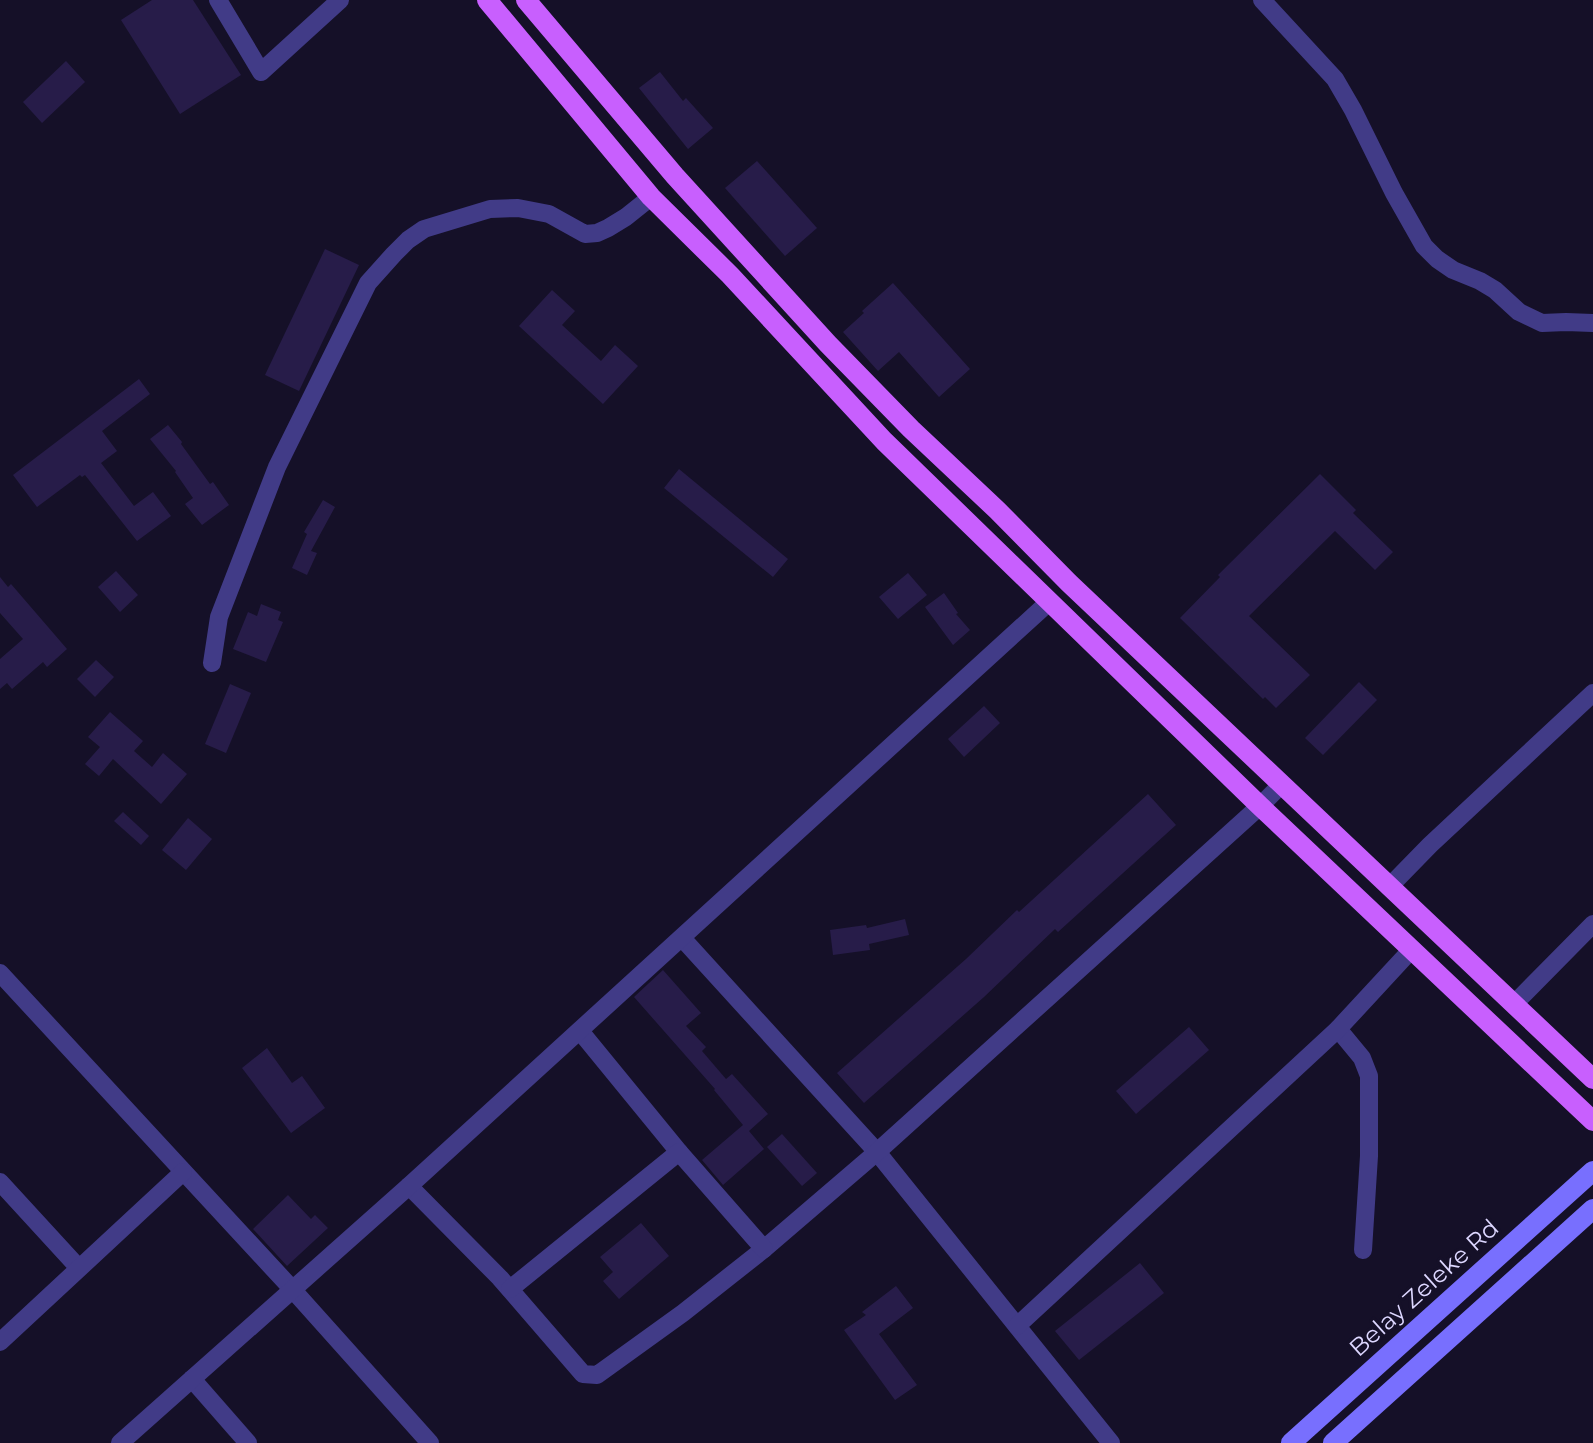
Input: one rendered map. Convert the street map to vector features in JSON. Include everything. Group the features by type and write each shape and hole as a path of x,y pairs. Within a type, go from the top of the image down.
{"main road":[{"path":"526,0 675,176 828,344 911,429 997,510 1027,543 1593,1079"},
{"path":"495,3 651,197 730,275 884,441 1260,806 1593,1121"},
{"path":"1009,561 1027,543"}],"street":[{"path":"218,0 261,72 340,0"},
{"path":"1262,0 1335,79 1424,246 1437,259 1495,290 1519,312 1542,323 1593,323"},
{"path":"212,663 219,617 277,467 368,283 394,254 424,229 490,209 518,208 549,214 585,234 597,233 626,217 651,197"},
{"path":"120,1443 409,1186 1049,602"},
{"path":"1389,887 1593,693"},
{"path":"409,1186 510,1289 583,1374 597,1375 764,1249 877,1152 1281,785"},
{"path":"1514,1004 1593,924"},
{"path":"682,938 877,1152 1111,1443"},
{"path":"1017,1326 1338,1029 1412,949"},
{"path":"0,973 430,1443"},
{"path":"1338,1029 1362,1058 1369,1076 1369,1156 1363,1250"},
{"path":"580,1031 764,1249"},
{"path":"510,1289 679,1152"},
{"name":"Belay Zeleke Rd","path":"1291,1443 1593,1171"},
{"path":"0,1342 183,1172"},
{"path":"0,1182 78,1267"},
{"path":"1333,1443 1593,1209"},
{"path":"192,1379 248,1443"}],"building":[{"path":"152,0 193,0 241,75 180,114 121,20"},
{"path":"66,61 85,82 42,123 23,102"},
{"path":"660,72 683,101 686,98 713,128 688,149 639,88"},
{"path":"757,161 817,228 785,256 725,188"},
{"path":"325,249 359,265 299,391 265,375"},
{"path":"893,283 970,369 939,397 899,352 878,371 843,332"},
{"path":"552,290 575,311 562,325 601,361 615,345 638,366 603,404 519,326"},
{"path":"139,379 150,394 102,431 117,451 101,463 134,506 153,492 171,516 137,541 85,475 80,475 37,507 13,475"},
{"path":"168,425 229,505 202,525 185,504 193,498 150,439"},
{"path":"679,469 788,559 773,577 664,488"},
{"path":"1320,474 1356,510 1353,513 1393,552 1375,570 1335,531 1249,616 1310,675 1276,708 1180,618 1220,577 1218,575"},
{"path":"323,500 335,507 311,551 317,553 307,575 292,568 307,534 304,532"},
{"path":"116,571 138,595 120,612 98,587"},
{"path":"908,573 927,595 898,619 879,597"},
{"path":"0,577 8,587 11,584 67,649 47,667 43,662 12,689 7,683 0,689 0,659 23,639 0,613"},
{"path":"944,593 970,630 953,645 925,607"},
{"path":"261,604 281,612 278,620 283,622 266,662 233,649 248,612 257,616"},
{"path":"96,660 114,677 95,697 77,679"},
{"path":"1359,682 1377,700 1323,755 1305,738"},
{"path":"230,684 251,693 226,753 205,744"},
{"path":"984,706 1000,723 964,757 948,739"},
{"path":"110,712 143,741 134,751 152,767 163,753 187,774 161,804 113,759 99,776 85,764 100,747 88,737"},
{"path":"1148,794 1176,825 1058,932 1055,929 984,997 864,1103 837,1073"},
{"path":"123,812 149,836 141,845 114,821"},
{"path":"188,818 212,839 186,870 162,850"},
{"path":"905,919 909,935 869,944 870,950 833,955 830,930 866,925 867,928"},
{"path":"663,970 701,1013 686,1026 706,1047 702,1051 726,1079 732,1074 768,1114 749,1131 764,1149 723,1185 702,1160 743,1125 634,997"},
{"path":"1189,1027 1209,1050 1136,1114 1116,1091"},
{"path":"267,1048 292,1083 302,1076 325,1108 291,1133 242,1068"},
{"path":"782,1134 817,1173 802,1186 767,1147"},
{"path":"288,1195 311,1219 315,1215 328,1228 287,1266 253,1229"},
{"path":"641,1223 669,1256 619,1299 603,1281 613,1272 600,1257"},
{"path":"1140,1263 1164,1293 1079,1360 1055,1331"},
{"path":"896,1286 913,1308 879,1334 917,1385 895,1400 844,1330 866,1315 862,1312"}]}
